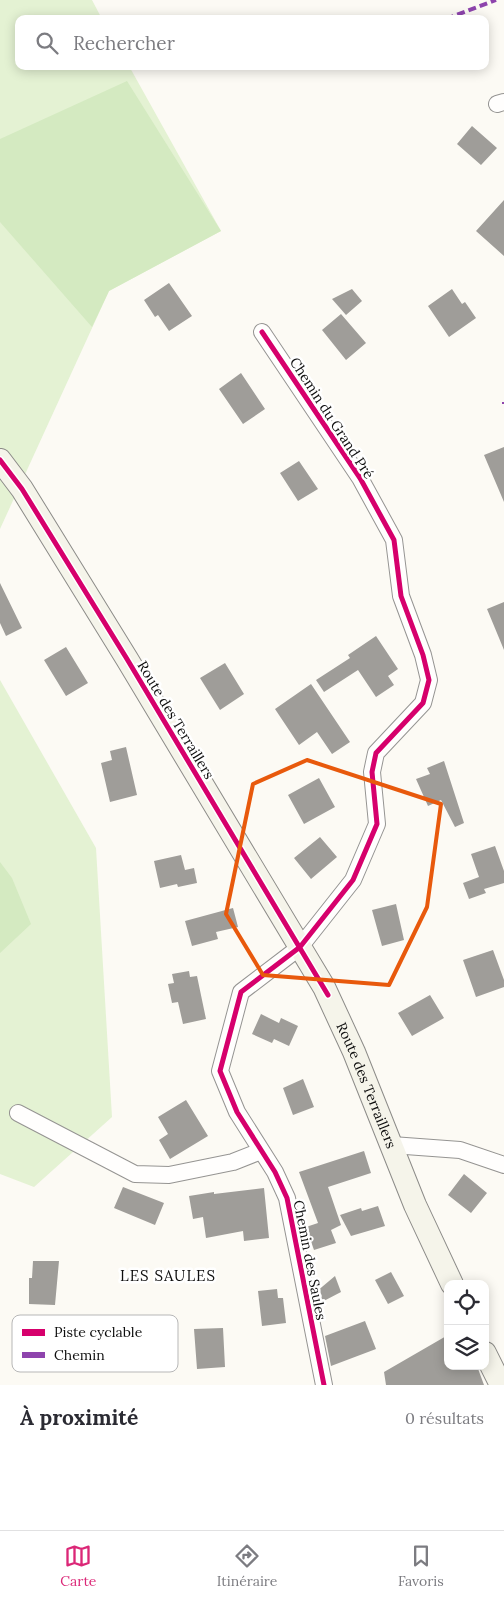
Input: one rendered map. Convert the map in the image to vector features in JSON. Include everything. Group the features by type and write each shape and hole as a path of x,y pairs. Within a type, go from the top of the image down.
{"street":[{"name":"Chemin du Grand Pré","path":"262,332 360,478 394,540 401,596 423,655 429,680 423,703 376,752 372,772 377,824 353,880 300,947"},
{"name":"Route des Terraillers","path":"0,460 22,489 324,988 338,1015 415,1205 450,1280"},
{"name":"Chemin des Saules","path":"300,947 242,992 220,1071 237,1112 275,1172 286,1198 324,1385"},
{"path":"18,1113 135,1174 169,1175 233,1162 261,1152"},
{"path":"392,1145 460,1150 504,1165"},
{"path":"489,1361 501,1385"}],"highlighted area":[{"path":"307,760 441,804 427,907 389,985 263,975 226,914 253,784"}],"green space":[{"path":"0,0 92,0 100,15 15,15 15,70 131,70 221,231 109,291 0,529"},
{"path":"127,81 221,231 109,291 92,327 0,222 0,139"},
{"path":"0,680 96,848 112,1117 34,1187 0,1174"},
{"path":"0,862 12,878 31,924 0,953"}],"building":[{"path":"472,126 497,148 481,165 457,144"},
{"path":"504,200 504,256 476,231"},
{"path":"169,283 192,316 169,331 158,315 155,317 144,300"},
{"path":"352,289 362,301 346,315 332,299"},
{"path":"452,289 462,304 465,302 476,318 449,337 428,306"},
{"path":"341,314 366,343 346,360 322,330"},
{"path":"241,373 265,409 243,424 219,389"},
{"path":"504,447 504,502 484,455"},
{"path":"299,461 318,489 298,501 280,473"},
{"path":"0,583 22,628 6,636 0,623"},
{"path":"504,602 504,650 487,609"},
{"path":"376,636 398,669 388,676 394,685 376,697 358,670 324,692 316,680 350,658 348,655"},
{"path":"66,647 88,683 66,696 44,660"},
{"path":"225,663 244,694 220,710 200,678"},
{"path":"311,684 350,742 332,754 317,732 299,745 275,709"},
{"path":"126,747 137,795 110,802 101,763 112,760 110,751"},
{"path":"444,761 464,823 455,827 441,800 428,806 416,779 430,774 427,768"},
{"path":"319,778 335,807 304,824 288,795"},
{"path":"320,837 337,857 311,879 294,858"},
{"path":"495,846 504,871 504,883 484,889 486,893 469,899 463,883 479,877 471,854"},
{"path":"181,855 185,870 194,868 197,883 178,887 177,884 160,888 154,861"},
{"path":"396,904 404,940 382,946 372,910"},
{"path":"233,908 238,927 216,932 218,939 192,946 185,921"},
{"path":"493,950 504,980 504,987 476,997 463,960"},
{"path":"189,971 190,977 197,976 206,1019 183,1024 178,1002 172,1003 168,984 174,983 172,974"},
{"path":"430,995 444,1018 412,1036 398,1013"},
{"path":"261,1014 279,1023 281,1018 298,1026 289,1046 274,1039 272,1043 252,1034"},
{"path":"303,1079 314,1107 293,1115 283,1088"},
{"path":"186,1100 208,1136 170,1159 159,1140 168,1134 158,1117"},
{"path":"364,1151 371,1173 328,1187 341,1225 331,1230 336,1243 314,1250 306,1227 318,1223 299,1172"},
{"path":"464,1174 487,1193 471,1213 448,1195"},
{"path":"123,1187 164,1203 155,1225 114,1208"},
{"path":"264,1188 269,1238 244,1241 243,1231 206,1238 203,1217 193,1219 189,1196"},
{"path":"378,1206 385,1226 351,1236 340,1215 361,1208 362,1211"},
{"path":"33,1261 59,1261 55,1305 29,1304 29,1278 32,1278"},
{"path":"391,1272 404,1296 388,1304 375,1280"},
{"path":"335,1276 341,1292 318,1304 316,1292"},
{"path":"277,1289 278,1298 283,1298 286,1323 262,1326 258,1291"},
{"path":"365,1321 376,1349 331,1366 325,1336"},
{"path":"223,1328 225,1367 197,1369 194,1329"},
{"path":"444,1337 444,1370 478,1370 484,1385 386,1385 384,1372"}],"marked path":[{"path":"457,15 496,0"}],"cycle path":[{"path":"262,332 360,478 394,540 401,596 423,655 429,680 423,703 376,753 372,772 377,824 353,880 300,947 241,992 220,1071 237,1112 275,1172 287,1198 324,1385"},
{"path":"0,460 22,489 127,659 328,995"}],"district":[{"name":"LES SAULES","path":"168,1276"}]}
